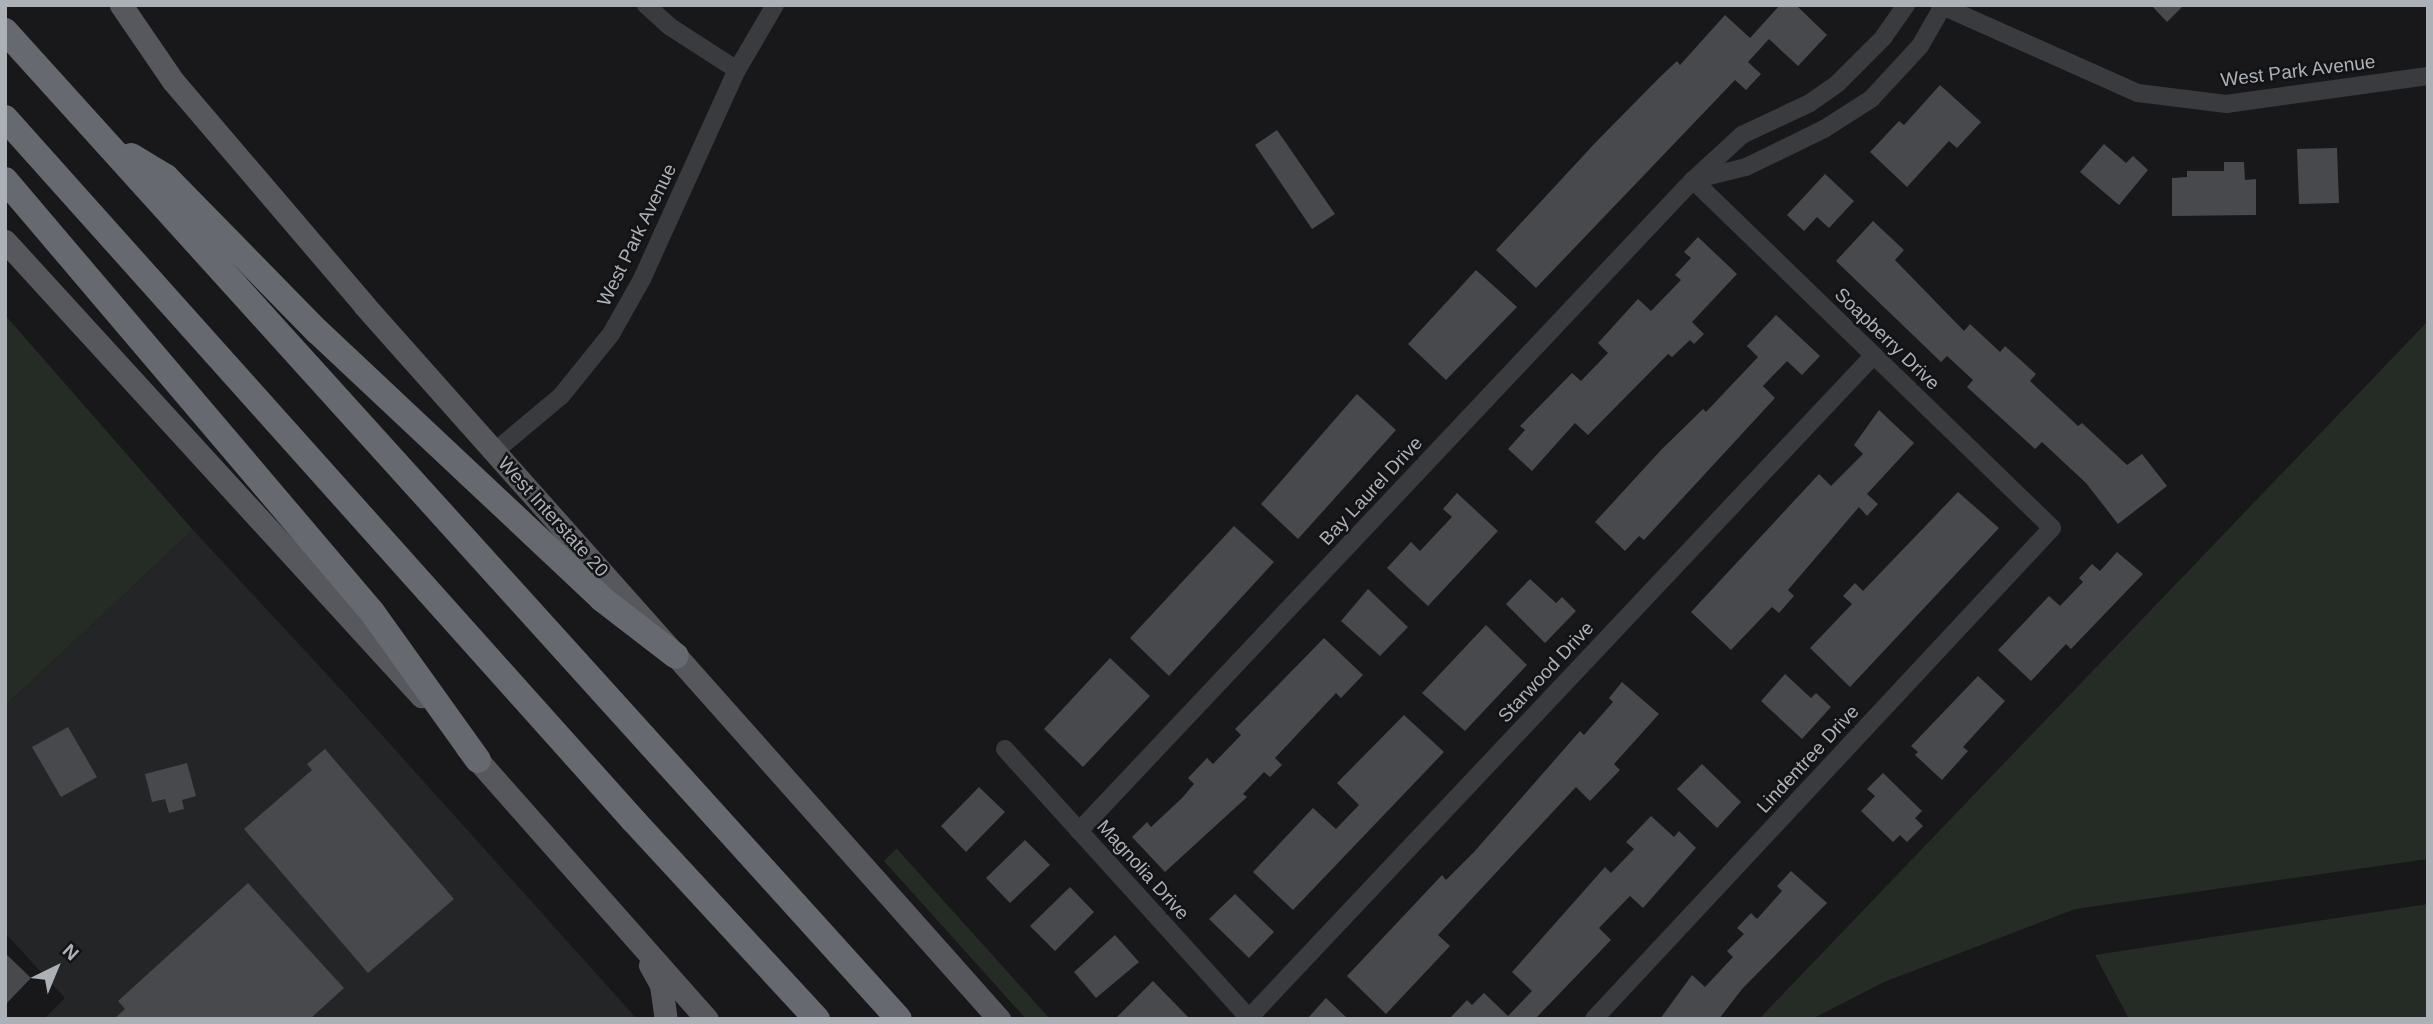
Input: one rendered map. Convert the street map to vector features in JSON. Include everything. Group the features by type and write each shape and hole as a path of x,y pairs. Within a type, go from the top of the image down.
{"highway":[{"path":"5,30 899,1019"},
{"path":"5,118 634,821 817,1019"},
{"path":"106,141 166,177 317,331 602,599 676,656"},
{"path":"5,180 372,612 478,760"}],"main road":[{"path":"103,5 173,81"},
{"name":"West Interstate 20","path":"121,5 173,81 495,452 999,1019"},
{"path":"5,241 478,760 706,1019"},
{"path":"631,932 662,985 666,1019"}],"street":[{"path":"646,5 669,26 737,70"},
{"name":"West Park Avenue","path":"495,452 561,396 611,334 642,279 737,70 775,5"},
{"name":"Bay Laurel Drive","path":"1079,831 1693,180 1742,135 1810,103 1837,84 1884,37 1906,5"},
{"path":"1693,180 1746,167 1824,129 1871,99 1920,46 1941,6"},
{"name":"West Park Avenue","path":"1941,6 2138,93 2226,104 2428,76"},
{"name":"Soapberry Drive","path":"1693,180 2052,528"},
{"name":"Starwood Drive","path":"1249,1018 1874,355"},
{"name":"Lindentree Drive","path":"1594,1019 2052,528"},
{"name":"Magnolia Drive","path":"1005,749 1249,1018"}],"shaded area":[{"path":"5,315 193,530 5,706"},
{"path":"2428,321 2428,859 2075,909 1884,982 1812,1019 1759,1019"},
{"path":"193,530 346,695 637,1019 44,1019 65,998 5,933 5,706"},
{"path":"896,849 1050,1019 1026,1019 884,861"},
{"path":"2428,904 2428,1019 2129,1019 2095,955"}],"building":[{"path":"1780,5 1796,5 1827,35 1798,66 1769,39 1748,62 1761,74 1746,90 1735,80 1536,288 1496,250 1596,142 1677,61 1680,65 1725,15 1750,38"},
{"path":"2151,5 2184,5 2167,22"},
{"path":"1940,85 1981,122 1957,148 1949,141 1907,187 1870,152 1899,121 1904,125"},
{"path":"1277,130 1335,214 1312,229 1255,145"},
{"path":"2104,144 2126,163 2133,156 2148,170 2119,205 2080,172"},
{"path":"2337,148 2339,203 2299,204 2297,149"},
{"path":"2224,162 2244,162 2245,180 2256,179 2256,215 2172,216 2172,178 2187,177 2187,171 2224,171"},
{"path":"1825,174 1854,201 1829,228 1817,217 1804,231 1787,215"},
{"path":"1873,221 1904,250 1895,260 1964,331 1970,324 2000,352 2005,346 2036,374 2030,381 2078,426 2082,423 2127,465 2142,454 2167,486 2118,524 2086,483 2042,442 2035,449 1967,387 1973,380 1947,356 1941,362 1836,261"},
{"path":"1698,237 1737,274 1692,322 1704,334 1694,344 1690,340 1672,357 1668,354 1588,435 1575,423 1532,471 1508,449 1525,430 1520,426 1572,373 1581,381 1608,353 1598,343 1638,299 1651,311 1681,280 1675,275 1691,258 1684,252"},
{"path":"1476,270 1517,307 1446,380 1408,344"},
{"path":"1776,315 1820,356 1802,375 1787,361 1763,386 1775,398 1644,540 1639,536 1625,551 1595,522 1661,450 1703,409 1706,412 1758,357 1747,346"},
{"path":"1357,394 1396,430 1298,539 1261,504"},
{"path":"1879,410 1914,443 1867,494 1878,504 1867,516 1859,507 1788,590 1794,596 1779,613 1772,607 1731,650 1691,612 1819,474 1831,486 1863,454 1854,445"},
{"path":"1958,492 1999,528 1850,687 1810,648 1852,604 1843,596 1855,583 1863,591"},
{"path":"1457,493 1498,531 1428,606 1387,568 1411,542 1420,551 1452,517 1443,509"},
{"path":"1234,526 1274,562 1169,676 1130,638"},
{"path":"2117,552 2143,574 2071,649 2066,644 2031,681 1998,650 2049,596 2060,606 2083,582 2079,578 2092,564 2100,571"},
{"path":"1530,579 1556,603 1562,597 1576,611 1545,643 1506,604"},
{"path":"1368,589 1408,627 1380,656 1341,621"},
{"path":"1486,625 1527,665 1465,731 1422,693"},
{"path":"1324,638 1363,675 1341,698 1336,693 1275,758 1282,765 1270,777 1264,772 1243,794 1247,797 1165,872 1132,837 1147,822 1151,827 1182,798 1194,784 1188,778 1207,758 1213,764 1241,735 1235,729"},
{"path":"1110,658 1150,696 1083,767 1044,729"},
{"path":"1785,674 1811,698 1816,693 1831,707 1802,739 1761,701"},
{"path":"1978,676 2005,701 1963,747 1968,751 1942,780 1915,755 1918,752 1911,746"},
{"path":"1622,682 1659,714 1614,764 1620,770 1590,801 1576,787 1438,935 1450,946 1386,1014 1347,976 1442,875 1446,880 1474,852 1580,731 1584,735 1613,702 1609,698"},
{"path":"1404,715 1444,752 1293,910 1253,872 1313,808 1336,829 1359,805 1337,783"},
{"path":"68,727 97,777 61,797 32,747"},
{"path":"325,749 454,899 368,973 244,829 312,770 307,764"},
{"path":"187,763 196,796 182,800 184,809 169,813 165,799 152,802 145,774"},
{"path":"1702,764 1741,802 1717,828 1677,789"},
{"path":"1883,773 1922,811 1915,818 1923,826 1907,842 1900,835 1893,842 1861,811 1875,796 1867,789"},
{"path":"979,787 1005,812 966,852 941,826"},
{"path":"1651,816 1674,837 1679,831 1696,848 1643,908 1630,896 1599,928 1611,940 1535,1019 1449,1019 1467,1000 1472,1005 1484,993 1508,1016 1532,991 1512,972 1605,867 1611,873 1634,849 1626,842"},
{"path":"1025,840 1050,865 1010,903 986,878"},
{"path":"1791,871 1827,903 1742,989 1719,1019 1660,1019 1692,975 1705,987 1733,957 1727,951 1744,934 1737,928 1751,913 1757,919 1782,891 1777,886"},
{"path":"248,883 344,988 310,1019 114,1019 125,1009 118,1001"},
{"path":"1070,887 1094,912 1055,951 1030,926"},
{"path":"1235,894 1274,932 1249,958 1209,919"},
{"path":"1115,935 1139,962 1096,998 1074,972"},
{"path":"5,953 31,978 5,1005"},
{"path":"1153,981 1190,1019 1115,1019"},
{"path":"1326,998 1348,1019 1307,1019"}]}
